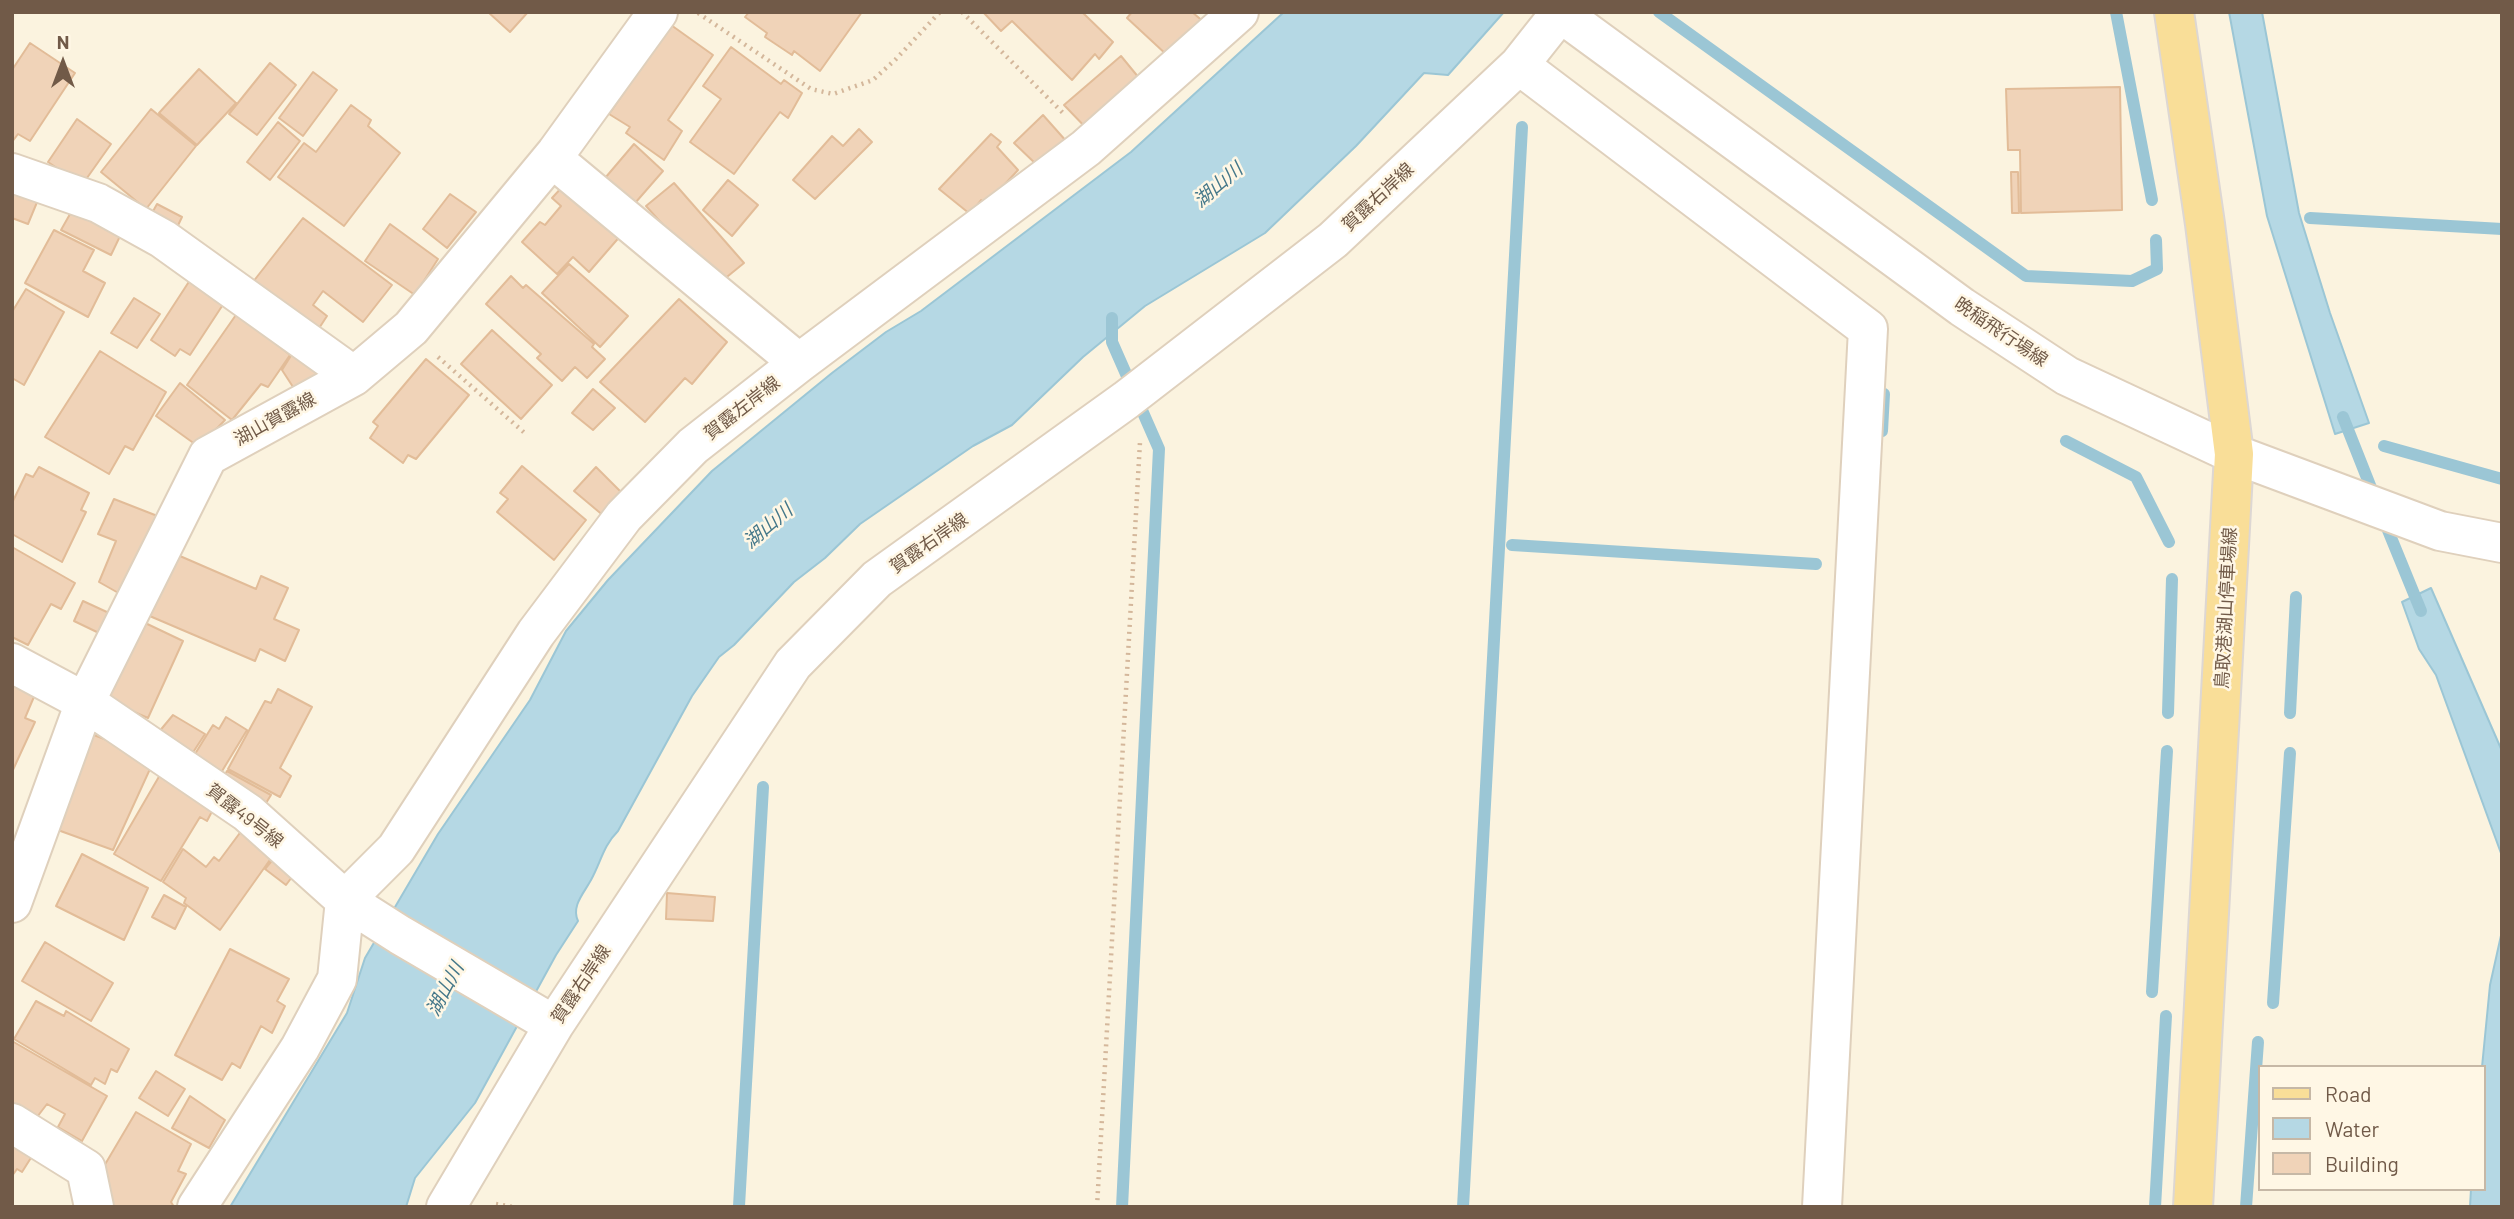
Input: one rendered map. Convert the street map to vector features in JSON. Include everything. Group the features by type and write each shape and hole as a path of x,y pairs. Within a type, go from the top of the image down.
{"main road":[{"name":"鳥取港湖山停車場線","path":"2174,12 2205,224 2234,454 2193,1207"}],"street":[{"name":"湖山賀露線","path":"13,898 85,702 208,456 354,376 407,330 552,158 658,12"},
{"name":"賀露左岸線","path":"345,900 396,849 536,633 624,516 693,446 1092,143 1239,12"},
{"name":"晩稲飛行場線","path":"1560,13 1962,307 2067,376 2234,454 2440,531 2502,543"},
{"name":"賀露右岸線","path":"446,1207 544,1020 793,664 877,579 1126,400 1333,240 1519,65 1560,13"},
{"path":"1519,65 1868,329 1822,1207"},
{"path":"552,158 799,363"},
{"path":"12,173 98,203 163,239 354,376"},
{"name":"賀露49号線","path":"12,663 85,702 248,813 345,900 544,1020"},
{"path":"197,1207 300,1048 337,979 345,900"},
{"path":"12,1123 86,1169 94,1207"}],"path":[{"path":"696,12 811,89 833,94 873,80 940,12"},
{"path":"962,12 1092,143"},
{"path":"407,330 527,435"},
{"path":"1097,1207 1140,436 1126,400"}],"water":[{"name":"湖山川","path":"1284,12 1504,12 1448,75 1424,73 1356,146 1265,233 1145,306 1083,357 1012,425 973,446 860,524 825,558 794,582 734,645 719,657 692,696 606,848 577,905 578,921 556,955 475,1103 415,1178 406,1207 230,1207 347,1013 365,958 438,834 530,700 566,631 608,580 712,471 832,373 886,332 921,311 1131,152"},
{"path":"2229,12 2262,12 2299,213 2330,313 2369,423 2335,434 2267,216"},
{"path":"2431,588 2502,751 2502,856 2436,675 2419,649 2402,602"},
{"path":"2502,931 2502,1207 2470,1207 2471,1191 2486,1191 2486,1065 2482,1065 2490,985"}],"building":[{"path":"488,12 528,12 510,32"},
{"path":"749,12 862,12 820,71 794,51 792,55 765,37 767,33 745,17"},
{"path":"983,12 1082,12 1113,42 1099,59 1095,54 1072,80 1012,21 1001,31"},
{"path":"1132,12 1192,12 1205,23 1168,56 1127,18"},
{"path":"671,25 713,55 668,120 682,131 664,160 626,133 630,127 609,114"},
{"path":"30,43 75,73 30,141 18,134 12,142 12,70"},
{"path":"731,47 781,84 784,80 802,93 788,118 780,112 734,174 690,142 721,99 703,86"},
{"path":"1121,56 1144,84 1090,132 1064,105"},
{"path":"270,63 296,85 257,135 229,114"},
{"path":"199,69 236,103 197,145 159,113"},
{"path":"313,72 337,90 303,136 279,118"},
{"path":"2120,87 2122,210 2021,213 2020,150 2008,150 2006,89"},
{"path":"351,105 371,120 368,126 400,153 344,226 278,177 304,143 316,152"},
{"path":"151,109 196,146 146,209 101,172"},
{"path":"1043,115 1067,142 1039,167 1014,143"},
{"path":"77,119 111,144 82,185 48,162"},
{"path":"278,122 300,141 270,180 247,162"},
{"path":"859,129 872,142 815,199 793,180 832,136 843,146"},
{"path":"991,134 1001,142 997,147 1018,170 992,198 985,203 981,200 970,214 939,189"},
{"path":"634,144 663,171 629,210 600,184"},
{"path":"2011,172 2018,172 2019,213 2012,213"},
{"path":"728,180 758,205 732,236 703,210"},
{"path":"674,183 744,263 717,285 646,206"},
{"path":"12,184 40,195 28,224 12,218"},
{"path":"565,184 622,234 589,272 573,257 557,274 522,242 540,222 545,225 561,206 552,198"},
{"path":"450,194 476,212 447,248 423,229"},
{"path":"157,204 182,217 172,238 146,224"},
{"path":"74,207 122,232 111,255 61,230"},
{"path":"303,218 392,285 363,322 323,291 313,305 327,316 314,336 249,287"},
{"path":"390,224 438,259 415,295 365,261"},
{"path":"54,230 94,250 83,271 105,283 88,317 25,283"},
{"path":"569,264 628,316 600,347 542,293"},
{"path":"511,276 523,288 526,285 594,344 592,347 605,359 587,378 575,367 562,381 537,358 541,354 486,304"},
{"path":"192,277 226,300 190,355 180,349 175,356 151,340"},
{"path":"26,289 64,312 24,385 12,378 12,312"},
{"path":"134,298 160,314 137,348 111,333"},
{"path":"679,299 727,342 692,384 685,378 645,422 600,382"},
{"path":"238,312 290,355 268,387 261,384 232,420 187,385"},
{"path":"492,330 552,385 521,419 461,364"},
{"path":"100,351 166,392 133,450 125,446 109,474 45,437"},
{"path":"292,354 324,373 295,390 282,370"},
{"path":"426,359 469,395 416,459 408,455 403,463 370,438 378,426 373,422"},
{"path":"180,383 225,420 199,447 156,416"},
{"path":"593,389 615,408 593,430 572,413"},
{"path":"522,466 586,520 554,560 497,512 508,499 500,493"},
{"path":"39,467 89,493 81,510 86,512 62,562 12,534 12,503 26,474 33,477"},
{"path":"596,467 623,494 605,517 574,491"},
{"path":"114,499 160,517 122,595 99,582 116,541 98,534"},
{"path":"12,547 75,583 61,609 51,604 28,645 12,637"},
{"path":"173,553 256,589 261,576 288,588 274,619 299,630 285,661 260,649 255,661 145,614"},
{"path":"83,601 109,613 101,634 74,621"},
{"path":"141,621 183,641 148,718 104,699"},
{"path":"12,674 39,685 25,718 35,722 12,772"},
{"path":"278,689 312,707 280,768 291,776 280,797 228,769 265,701 271,703"},
{"path":"173,715 205,734 188,760 153,739"},
{"path":"226,717 247,730 216,781 190,762 213,725 219,729"},
{"path":"91,734 155,758 113,850 55,829"},
{"path":"164,768 218,800 207,821 200,817 161,881 114,854"},
{"path":"227,771 271,795 266,803 223,779"},
{"path":"245,826 277,850 220,930 184,903 186,898 163,882 183,849 206,867 214,857 219,861"},
{"path":"82,854 148,888 124,940 56,906"},
{"path":"275,857 295,873 286,885 265,869"},
{"path":"667,893 715,897 713,921 666,919"},
{"path":"164,895 186,907 175,929 152,917"},
{"path":"45,942 113,983 91,1021 22,981"},
{"path":"230,949 289,979 277,1001 285,1006 272,1033 261,1026 240,1068 232,1063 222,1080 175,1055"},
{"path":"36,1001 64,1016 66,1011 129,1049 117,1072 111,1069 105,1084 95,1078 91,1085 14,1039"},
{"path":"12,1041 107,1096 82,1141 58,1127 65,1114 47,1104 34,1121 12,1108"},
{"path":"156,1071 185,1089 168,1116 139,1098"},
{"path":"190,1096 225,1120 209,1148 172,1128"},
{"path":"136,1112 191,1144 178,1171 186,1174 171,1202 174,1207 110,1207 97,1178"},
{"path":"12,1139 34,1153 22,1172 17,1169 12,1176"}],"waterway":[{"path":"1659,12 2026,276 2132,281 2157,269 2156,240"},
{"path":"2116,12 2152,200"},
{"path":"1463,1207 1522,127"},
{"path":"2310,218 2502,229"},
{"path":"1112,318 1112,342 1159,449 1122,1207"},
{"path":"1882,431 1884,394"},
{"path":"2343,417 2375,498"},
{"path":"2066,441 2136,477 2169,542"},
{"path":"2384,446 2502,479"},
{"path":"2383,518 2421,611"},
{"path":"1512,545 1816,564"},
{"path":"2168,713 2172,579"},
{"path":"2290,713 2296,597"},
{"path":"2152,992 2167,751"},
{"path":"2273,1003 2290,753"},
{"path":"739,1206 763,787"},
{"path":"2155,1207 2166,1016"},
{"path":"2246,1207 2258,1042"}]}
